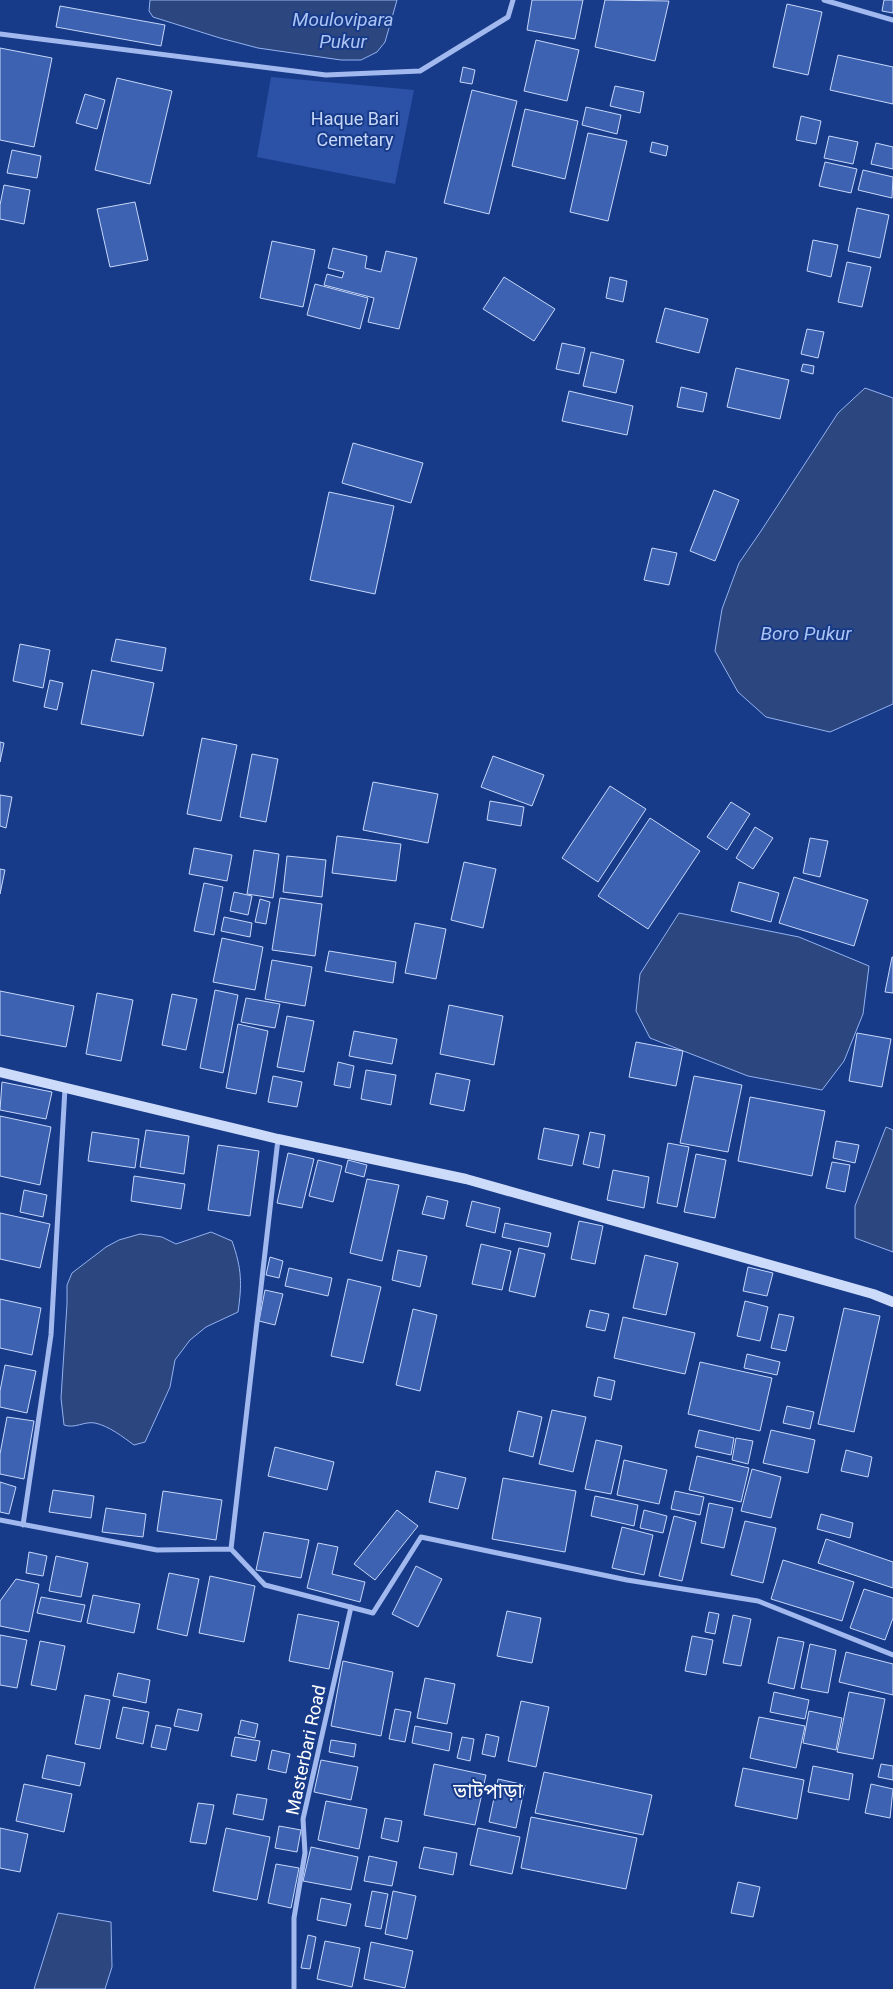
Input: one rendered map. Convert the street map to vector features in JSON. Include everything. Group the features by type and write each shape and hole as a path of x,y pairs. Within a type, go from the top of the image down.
{"street":[{"path":"0,34 326,75 420,71 508,17 513,0"},
{"path":"824,0 893,20"},
{"path":"0,1072 278,1139 466,1179 873,1294 893,1302"},
{"path":"23,1525 51,1335 65,1087"},
{"path":"231,1549 278,1139"},
{"path":"0,1520 157,1550 231,1549 265,1585 373,1613 421,1538 627,1580 758,1602 893,1654"},
{"name":"Masterbari Road","path":"294,1989 294,1918 305,1853 303,1820 350,1607"}],"green space":[{"name":"Haque Bari Cemetary","path":"271,77 414,90 395,184 257,157"}],"water":[{"name":"Moulovipara Pukur","path":"150,0 397,0 385,42 377,52 361,60 341,60 258,48 153,17 149,11"},
{"name":"Boro Pukur","path":"865,388 893,398 893,704 830,732 766,717 738,692 715,651 722,609 739,563 838,413"},
{"path":"679,913 799,937 869,966 863,1014 844,1061 822,1090 748,1076 650,1038 636,1011 640,974"},
{"path":"886,1127 893,1130 893,1252 855,1238 855,1206"},
{"path":"211,1232 232,1241 238,1260 240,1276 238,1312 206,1327 190,1340 175,1360 170,1387 145,1442 134,1445 121,1435 100,1424 64,1425 61,1398 67,1285 72,1273 106,1247 119,1240 140,1234 162,1237 176,1244"},
{"path":"58,1913 111,1922 112,1967 105,1989 34,1989"}],"building":[{"path":"532,0 583,0 575,39 527,30"},
{"path":"605,0 669,1 655,61 595,47"},
{"path":"884,0 893,0 893,13 882,11"},
{"path":"787,4 822,12 808,75 773,67"},
{"path":"60,6 165,25 161,46 56,27"},
{"path":"536,40 579,50 567,101 524,91"},
{"path":"0,48 52,58 34,147 0,140"},
{"path":"838,55 893,67 893,104 830,90"},
{"path":"463,67 475,70 472,84 460,82"},
{"path":"117,78 172,91 150,184 95,170"},
{"path":"615,86 644,92 640,113 610,106"},
{"path":"472,90 517,101 489,214 444,203"},
{"path":"85,94 105,100 97,129 76,123"},
{"path":"586,107 621,115 617,134 582,125"},
{"path":"525,109 578,121 565,179 512,166"},
{"path":"801,116 821,121 816,144 796,140"},
{"path":"588,133 627,141 608,221 570,212"},
{"path":"829,136 858,142 853,164 824,158"},
{"path":"652,142 668,146 666,156 650,152"},
{"path":"876,143 893,147 893,169 871,164"},
{"path":"12,150 41,156 37,178 7,173"},
{"path":"825,162 857,169 851,193 819,186"},
{"path":"863,170 893,177 892,198 858,190"},
{"path":"4,185 30,190 24,224 0,219 0,205"},
{"path":"135,202 148,260 110,267 97,209"},
{"path":"857,208 889,215 880,258 848,251"},
{"path":"813,240 838,245 831,277 807,271"},
{"path":"272,241 315,250 303,307 260,298"},
{"path":"333,248 367,256 365,268 381,272 386,251 417,258 399,329 368,322 374,298 324,285 327,274 342,278 344,272 328,268"},
{"path":"847,262 871,267 862,307 838,302"},
{"path":"504,277 555,309 534,341 483,309"},
{"path":"610,277 627,281 623,302 606,298"},
{"path":"315,284 368,298 360,329 307,315"},
{"path":"665,308 708,319 699,353 656,342"},
{"path":"807,329 824,332 818,358 801,354"},
{"path":"562,343 585,348 579,374 556,369"},
{"path":"591,352 624,360 616,393 583,386"},
{"path":"803,364 814,366 813,374 801,371"},
{"path":"736,368 789,380 780,419 727,407"},
{"path":"681,387 707,393 703,412 677,407"},
{"path":"569,391 633,406 627,435 562,421"},
{"path":"353,443 423,463 411,503 342,483"},
{"path":"714,490 739,500 715,561 690,551"},
{"path":"329,492 394,506 375,594 310,580"},
{"path":"652,548 677,553 669,585 644,580"},
{"path":"116,639 166,648 162,671 111,661"},
{"path":"20,644 50,650 43,688 13,681"},
{"path":"92,670 154,683 143,736 81,724"},
{"path":"50,680 63,683 57,710 44,707"},
{"path":"202,738 237,745 221,821 187,814"},
{"path":"0,742 4,743 0,762"},
{"path":"252,754 278,759 266,822 240,817"},
{"path":"493,756 544,775 532,806 481,787"},
{"path":"373,782 438,794 428,843 363,830"},
{"path":"610,786 646,809 598,882 562,858"},
{"path":"0,795 12,797 6,828 0,826"},
{"path":"490,801 524,807 521,826 487,820"},
{"path":"731,802 750,814 727,850 707,837"},
{"path":"650,818 700,851 648,929 598,896"},
{"path":"755,827 773,838 753,869 736,858"},
{"path":"337,836 401,844 396,881 332,873"},
{"path":"810,838 828,841 820,877 803,873"},
{"path":"194,848 232,855 227,881 189,874"},
{"path":"254,850 279,854 273,898 247,894"},
{"path":"287,856 326,860 322,897 283,892"},
{"path":"464,862 496,869 483,928 451,920"},
{"path":"0,869 5,870 0,894"},
{"path":"794,877 868,900 854,946 779,923"},
{"path":"739,882 779,893 771,922 731,911"},
{"path":"204,883 223,887 214,935 194,931"},
{"path":"234,892 252,896 248,915 230,911"},
{"path":"280,898 322,904 315,956 272,950"},
{"path":"260,899 270,902 266,924 255,922"},
{"path":"224,917 252,923 250,937 221,931"},
{"path":"415,923 446,929 436,979 405,973"},
{"path":"222,938 263,947 255,990 213,982"},
{"path":"329,951 396,962 393,983 325,971"},
{"path":"893,957 893,993 885,992"},
{"path":"272,960 312,967 305,1006 265,999"},
{"path":"215,990 238,995 223,1073 200,1068"},
{"path":"0,991 74,1006 66,1047 0,1035"},
{"path":"97,993 133,1000 121,1061 86,1054"},
{"path":"172,994 197,999 186,1050 162,1045"},
{"path":"246,998 280,1004 275,1028 241,1022"},
{"path":"449,1005 503,1016 494,1065 440,1054"},
{"path":"287,1016 314,1021 304,1072 277,1067"},
{"path":"238,1024 268,1031 256,1094 226,1088"},
{"path":"354,1031 397,1039 392,1064 349,1056"},
{"path":"857,1033 891,1039 882,1087 849,1081"},
{"path":"636,1042 683,1051 676,1086 629,1077"},
{"path":"338,1062 354,1066 350,1088 334,1085"},
{"path":"366,1070 396,1075 391,1105 361,1099"},
{"path":"436,1073 470,1080 464,1111 430,1104"},
{"path":"273,1076 302,1082 297,1107 268,1102"},
{"path":"694,1076 742,1085 728,1152 680,1143"},
{"path":"2,1082 52,1092 46,1119 0,1110"},
{"path":"750,1097 825,1111 812,1176 738,1161"},
{"path":"0,1116 51,1127 40,1185 0,1176"},
{"path":"544,1128 579,1135 572,1166 538,1159"},
{"path":"146,1130 189,1136 184,1174 140,1167"},
{"path":"92,1132 139,1139 135,1168 88,1161"},
{"path":"590,1132 605,1135 599,1168 583,1164"},
{"path":"836,1141 859,1145 855,1163 833,1158"},
{"path":"668,1143 689,1147 677,1207 657,1203"},
{"path":"218,1145 259,1151 250,1216 208,1210"},
{"path":"288,1153 314,1159 302,1208 277,1203"},
{"path":"696,1154 726,1160 715,1218 684,1212"},
{"path":"318,1160 342,1166 333,1202 309,1196"},
{"path":"348,1160 367,1165 364,1177 345,1172"},
{"path":"832,1162 850,1165 845,1192 826,1188"},
{"path":"613,1170 649,1177 644,1208 607,1200"},
{"path":"134,1176 185,1184 181,1209 131,1201"},
{"path":"367,1179 399,1185 382,1261 350,1253"},
{"path":"24,1190 47,1195 43,1217 20,1212"},
{"path":"427,1196 448,1201 444,1219 422,1214"},
{"path":"472,1201 500,1208 495,1233 466,1226"},
{"path":"0,1213 50,1224 40,1268 0,1259"},
{"path":"579,1221 603,1226 595,1264 571,1259"},
{"path":"505,1223 551,1233 548,1247 502,1237"},
{"path":"481,1244 511,1251 502,1290 472,1284"},
{"path":"519,1248 545,1254 535,1297 509,1291"},
{"path":"398,1250 427,1256 420,1287 392,1280"},
{"path":"645,1255 678,1263 666,1315 633,1308"},
{"path":"270,1257 283,1261 279,1278 266,1275"},
{"path":"748,1267 773,1273 767,1296 743,1291"},
{"path":"289,1268 332,1278 328,1296 285,1286"},
{"path":"348,1279 381,1287 363,1363 331,1356"},
{"path":"265,1290 283,1294 275,1325 259,1321"},
{"path":"0,1299 41,1308 32,1355 0,1348"},
{"path":"745,1301 768,1307 760,1341 737,1336"},
{"path":"844,1308 880,1316 854,1432 818,1424"},
{"path":"413,1309 437,1315 420,1391 396,1385"},
{"path":"590,1310 609,1314 605,1331 586,1327"},
{"path":"779,1314 794,1317 786,1351 771,1348"},
{"path":"623,1317 695,1333 685,1374 614,1358"},
{"path":"747,1354 780,1362 777,1375 744,1368"},
{"path":"700,1362 772,1378 760,1431 688,1414"},
{"path":"5,1365 36,1371 27,1413 0,1407 0,1391"},
{"path":"598,1377 615,1381 611,1400 594,1396"},
{"path":"787,1406 814,1412 810,1429 783,1423"},
{"path":"552,1410 586,1417 573,1472 539,1464"},
{"path":"518,1411 542,1417 533,1457 509,1451"},
{"path":"7,1417 34,1421 24,1479 0,1474 0,1454"},
{"path":"699,1430 734,1438 731,1455 695,1447"},
{"path":"771,1430 815,1440 808,1473 763,1463"},
{"path":"736,1438 753,1441 748,1464 732,1460"},
{"path":"596,1440 622,1446 611,1494 585,1489"},
{"path":"275,1447 334,1462 327,1490 268,1476"},
{"path":"846,1450 872,1457 868,1477 841,1471"},
{"path":"697,1456 749,1468 741,1502 689,1490"},
{"path":"624,1460 667,1470 659,1504 617,1495"},
{"path":"752,1469 781,1477 771,1518 741,1511"},
{"path":"436,1471 466,1478 458,1509 429,1502"},
{"path":"503,1478 576,1491 565,1552 492,1539"},
{"path":"0,1482 16,1487 9,1514 0,1512"},
{"path":"53,1490 94,1496 91,1518 49,1512"},
{"path":"163,1491 222,1500 216,1540 157,1531"},
{"path":"675,1491 704,1497 700,1515 671,1509"},
{"path":"595,1496 638,1505 634,1526 591,1516"},
{"path":"709,1503 733,1508 724,1548 701,1543"},
{"path":"106,1508 146,1514 143,1537 102,1532"},
{"path":"397,1510 418,1526 375,1580 354,1564"},
{"path":"644,1510 667,1516 663,1533 640,1528"},
{"path":"821,1514 853,1523 850,1538 817,1529"},
{"path":"674,1516 696,1522 682,1581 659,1576"},
{"path":"745,1521 776,1528 763,1583 731,1575"},
{"path":"622,1527 653,1535 644,1575 612,1568"},
{"path":"264,1532 309,1540 301,1578 256,1570"},
{"path":"826,1539 893,1562 893,1588 818,1563"},
{"path":"318,1543 338,1547 332,1574 365,1582 360,1602 307,1588"},
{"path":"29,1552 47,1556 43,1576 26,1573"},
{"path":"56,1556 88,1563 81,1597 49,1591"},
{"path":"783,1560 854,1582 842,1621 771,1599"},
{"path":"416,1566 442,1579 418,1627 392,1614"},
{"path":"169,1573 199,1579 187,1636 157,1629"},
{"path":"210,1576 255,1586 244,1642 199,1633"},
{"path":"16,1579 39,1584 29,1632 0,1626 0,1601"},
{"path":"864,1589 893,1598 893,1618 885,1640 850,1628"},
{"path":"93,1595 140,1604 134,1633 87,1623"},
{"path":"41,1597 85,1605 81,1622 37,1613"},
{"path":"507,1611 541,1618 532,1663 497,1656"},
{"path":"709,1612 719,1614 715,1634 705,1632"},
{"path":"298,1614 339,1622 329,1669 289,1661"},
{"path":"733,1615 751,1619 741,1666 723,1663"},
{"path":"0,1635 27,1640 17,1688 0,1685"},
{"path":"692,1636 713,1640 706,1675 685,1671"},
{"path":"778,1637 804,1642 794,1689 768,1683"},
{"path":"40,1641 65,1646 56,1690 31,1685"},
{"path":"810,1644 836,1650 828,1693 801,1688"},
{"path":"846,1652 893,1664 893,1695 839,1682"},
{"path":"343,1661 393,1672 381,1736 331,1726"},
{"path":"118,1673 150,1680 146,1703 113,1696"},
{"path":"425,1678 455,1684 447,1724 417,1718"},
{"path":"774,1692 809,1700 805,1719 770,1712"},
{"path":"849,1692 885,1699 873,1759 837,1752"},
{"path":"85,1695 110,1700 100,1749 75,1744"},
{"path":"521,1701 549,1707 536,1767 508,1761"},
{"path":"123,1707 149,1712 143,1744 116,1738"},
{"path":"178,1709 202,1714 198,1731 174,1726"},
{"path":"395,1709 411,1712 405,1742 389,1739"},
{"path":"809,1711 842,1718 836,1750 803,1743"},
{"path":"759,1717 805,1726 796,1768 750,1758"},
{"path":"241,1720 258,1724 255,1738 238,1734"},
{"path":"156,1725 171,1728 166,1750 151,1747"},
{"path":"415,1726 452,1733 449,1751 412,1743"},
{"path":"486,1734 499,1737 495,1757 482,1754"},
{"path":"235,1737 260,1741 256,1761 231,1756"},
{"path":"462,1737 474,1739 470,1761 457,1758"},
{"path":"331,1740 356,1744 354,1757 329,1752"},
{"path":"272,1750 290,1754 286,1773 268,1769"},
{"path":"47,1755 85,1763 80,1786 42,1778"},
{"path":"321,1760 358,1767 351,1800 314,1792"},
{"path":"434,1764 486,1775 475,1825 424,1815"},
{"path":"881,1764 893,1766 893,1780 878,1777"},
{"path":"813,1766 853,1774 849,1800 808,1792"},
{"path":"743,1768 804,1780 797,1819 735,1806"},
{"path":"544,1772 652,1795 643,1835 535,1813"},
{"path":"498,1779 525,1785 516,1828 489,1822"},
{"path":"24,1784 72,1794 64,1832 16,1821"},
{"path":"871,1784 893,1789 890,1818 865,1813"},
{"path":"237,1794 267,1799 263,1820 233,1814"},
{"path":"326,1801 367,1809 359,1849 318,1840"},
{"path":"198,1803 214,1805 206,1844 190,1842"},
{"path":"531,1817 637,1838 626,1889 521,1868"},
{"path":"385,1818 402,1821 398,1842 381,1838"},
{"path":"279,1826 301,1830 297,1852 275,1848"},
{"path":"0,1828 28,1834 20,1872 0,1868"},
{"path":"226,1828 270,1837 257,1900 213,1891"},
{"path":"478,1828 520,1837 512,1874 470,1865"},
{"path":"311,1847 358,1857 351,1890 303,1881"},
{"path":"424,1847 457,1853 453,1875 419,1868"},
{"path":"369,1856 397,1862 392,1886 364,1881"},
{"path":"276,1864 299,1868 291,1908 268,1903"},
{"path":"738,1882 760,1887 753,1917 731,1913"},
{"path":"372,1891 388,1894 381,1929 365,1926"},
{"path":"393,1891 416,1896 407,1939 385,1934"},
{"path":"321,1898 351,1904 346,1926 317,1920"},
{"path":"308,1935 316,1937 310,1969 301,1968"},
{"path":"325,1941 360,1948 352,1987 317,1979"},
{"path":"371,1942 413,1951 405,1988 364,1979"}],"district":[{"name":"ভাটপাড়া","path":"488,1791"}]}
